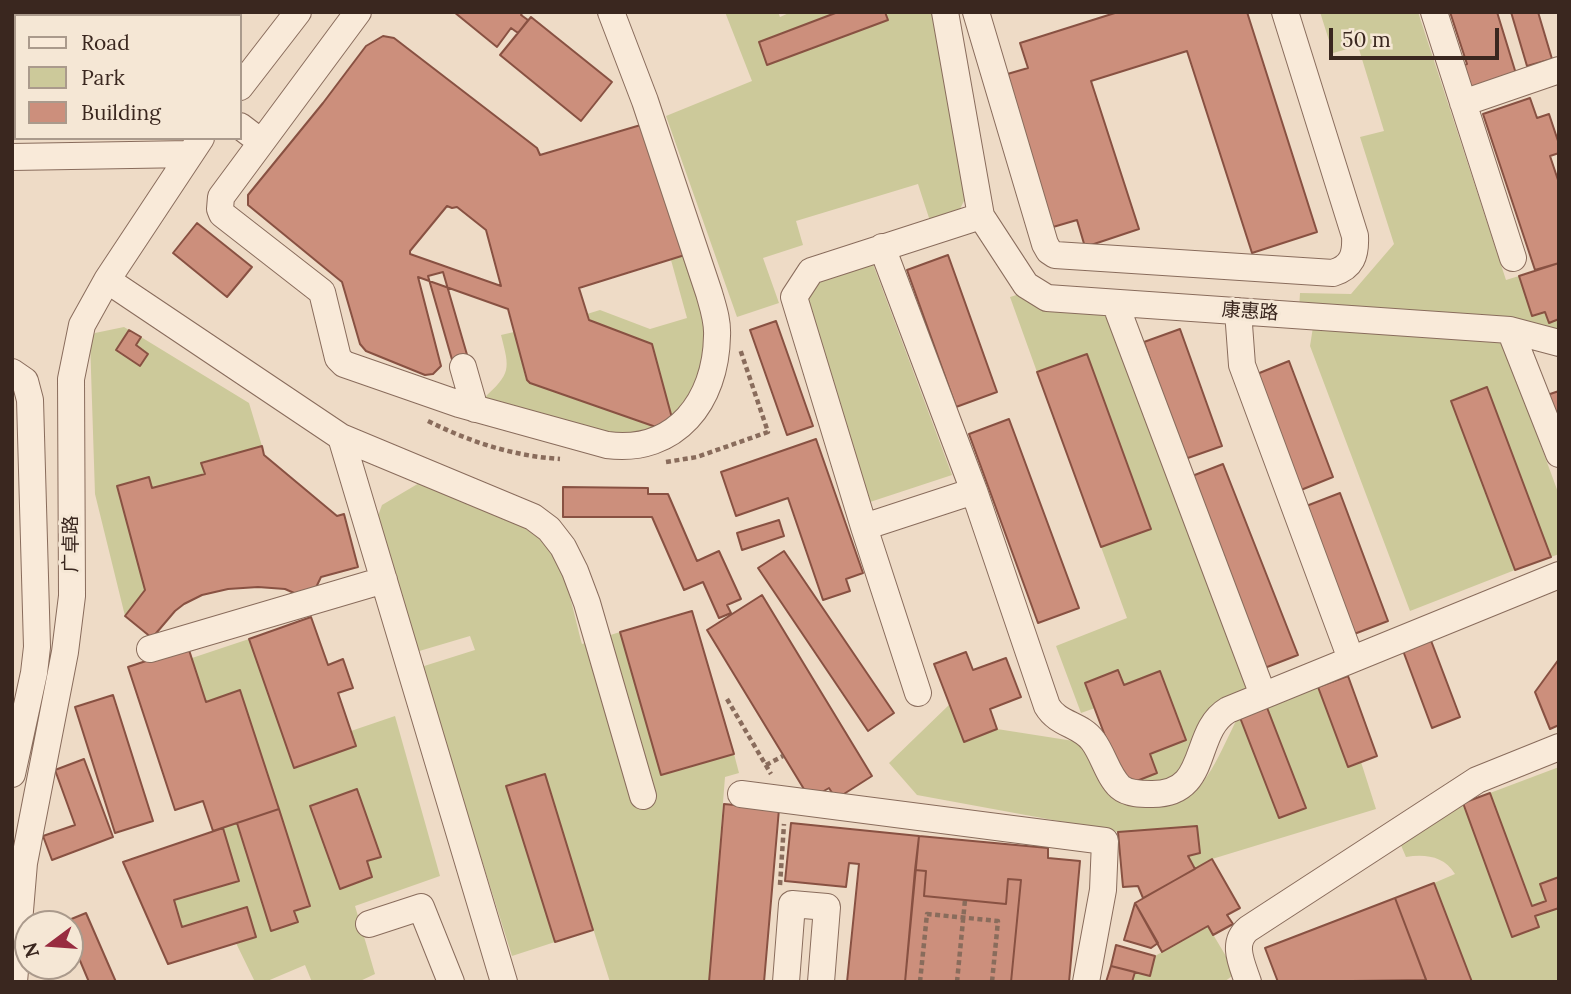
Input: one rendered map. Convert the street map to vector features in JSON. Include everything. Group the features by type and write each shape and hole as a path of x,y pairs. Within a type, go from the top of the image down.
{"street":[{"path":"242,84 298,12"},
{"path":"358,12 221,197 222,214 322,292 340,362 475,409 607,445 637,446 661,439 685,423 708,383 718,335 709,293 645,101 611,12"},
{"path":"918,692 864,527 794,297 811,271 981,216 945,12"},
{"path":"976,12 1049,251 1055,255 1333,273 1348,266 1354,257 1355,236 1285,12"},
{"path":"1434,12 1513,258"},
{"path":"1463,103 1559,70"},
{"path":"242,128 261,142"},
{"path":"12,157 195,146"},
{"name":"广卓路","path":"14,982 24,863 65,652 72,596 71,379 75,353 82,325 107,280 195,146"},
{"name":"康惠路","path":"981,216 1026,285 1031,291 1047,298 1510,330 1559,343"},
{"path":"882,247 974,491 1047,706 1057,719 1088,734 1120,787 1127,791 1154,794 1179,789 1194,773 1212,727 1221,714 1559,575"},
{"path":"107,280 341,437 533,517 549,529 569,559 587,603 643,796"},
{"path":"1115,303 1263,695"},
{"path":"1238,311 1242,365 1351,659"},
{"path":"1510,330 1559,454"},
{"path":"463,367 475,409"},
{"path":"12,372 25,381 30,400 37,620 34,673 12,774"},
{"path":"341,437 503,982"},
{"path":"864,527 974,491"},
{"path":"150,649 384,580"},
{"path":"1248,982 1239,944 1240,938 1248,929 1477,780 1559,747"},
{"path":"741,794 1105,841 1103,890 1086,982"},
{"path":"786,982 792,904 827,907 821,982"},
{"path":"369,924 421,907 451,982"}],"path":[{"path":"727,699 786,800 778,903 792,904"},
{"path":"766,765 783,755"},
{"path":"957,982 964,900"},
{"path":"920,982 927,914 998,921 992,982"}],"green space":[{"path":"725,12 778,12 780,17 791,12 838,12 759,42 767,65 885,12 934,12 967,195 959,211 930,221 918,184 796,221 803,245 763,258 779,303 737,317 666,116 752,81"},
{"path":"1320,12 1418,12 1506,280 1519,276 1532,316 1545,312 1549,322 1559,319 1559,338 1299,310 1300,293 1351,294 1394,244 1360,137 1384,131 1358,46 1333,53"},
{"path":"688,254 708,343 690,399 672,416 652,344 591,321 587,314 600,310 650,329 687,318 671,260"},
{"path":"873,264 952,475 867,503 805,303 817,281"},
{"path":"1023,293 1110,312 1252,688 1210,708 1200,720 1197,735 1177,778 1124,786 1157,773 1150,754 1160,671 1124,685 1118,670 1085,683 1095,708 1081,713 1056,646 1127,618 1101,547 1151,528 1087,354 1037,372 1010,297"},
{"path":"124,327 129,330 116,350 139,365 136,345 141,337 249,403 262,446 202,462 205,474 152,488 149,477 117,486 145,590 125,616 95,494 90,340 95,333"},
{"path":"1313,327 1503,342 1559,495 1559,554 1551,557 1487,387 1451,400 1515,570 1410,611 1310,346"},
{"path":"514,332 526,379 530,383 656,427 616,436 484,398 499,383 506,370 501,335"},
{"path":"426,479 512,521 552,551 566,583 582,644 620,632 661,775 734,754 739,773 725,777 709,982 610,982 544,774 507,786 555,942 512,956 421,667 475,650 470,636 416,652 376,521 382,505"},
{"path":"249,639 294,768 356,746 351,731 395,716 440,876 355,906 375,974 358,982 312,982 305,965 265,982 255,982 236,943 247,907 182,927 174,900 239,881 223,828 237,823 271,930 297,922 294,911 309,906 240,691 206,702 192,658","holes":["357,790 380,857 367,861 372,878 340,889 311,806"]},
{"path":"1318,687 1348,766 1361,762 1376,809 1212,859 1195,869 1188,856 1200,853 1197,826 1118,832 917,795 889,763 950,704 964,741 997,729 1080,742 1116,794 1176,801 1191,795 1199,787 1222,750 1239,715 1279,818 1306,807 1266,705"},
{"path":"1559,767 1559,877 1540,884 1546,901 1532,906 1490,793"},
{"path":"1463,803 1512,937 1539,927 1535,916 1559,908 1559,982 1472,982 1434,883 1455,874 1440,860 1420,856 1406,857 1400,843"},
{"path":"1208,926 1236,973 1224,982 1132,982 1135,972 1150,976 1155,956"}],"building":[{"path":"454,12 523,12 521,15 528,20 518,33 511,28 497,47"},
{"path":"838,12 885,12 888,20 767,65 759,42"},
{"path":"1118,12 1247,12 1317,232 1252,253 1187,51 1091,81 1139,229 1085,247 1077,220 1053,227 1004,75 1028,68 1020,43"},
{"path":"1450,12 1497,12 1517,77 1467,93 1458,67 1467,64"},
{"path":"1511,12 1538,12 1552,59 1527,66"},
{"path":"531,17 612,82 581,121 500,55"},
{"path":"383,36 394,38 537,148 540,155 644,124 688,254 579,288 589,320 652,344 672,418 656,427 530,383 508,309 418,277 441,366 433,374 425,375 366,351 360,344 342,282 248,205 248,195 366,46","holes":["447,206 457,207 486,230 501,286 410,254"]},
{"path":"1530,98 1537,118 1549,114 1559,144 1559,153 1550,156 1559,183 1559,263 1535,270 1483,114"},
{"path":"197,223 252,267 227,297 173,253"},
{"path":"948,255 997,392 956,407 907,270"},
{"path":"1559,263 1559,319 1549,323 1545,312 1532,316 1519,276"},
{"path":"443,272 470,365 455,370 428,276"},
{"path":"776,321 813,426 787,435 750,330"},
{"path":"1180,329 1222,446 1185,459 1144,342"},
{"path":"129,330 141,337 136,345 148,354 140,366 116,350"},
{"path":"1087,354 1151,529 1101,547 1037,372"},
{"path":"1289,361 1333,477 1296,492 1252,376"},
{"path":"1487,387 1551,557 1515,570 1451,401"},
{"path":"1559,391 1559,427 1547,395"},
{"path":"1009,419 1079,608 1038,623 969,434"},
{"path":"816,439 863,573 846,579 850,591 823,600 788,498 736,516 721,472"},
{"path":"262,446 264,455 337,516 344,514 358,567 321,577 310,600 285,589 258,587 228,589 202,595 175,611 152,638 125,616 145,590 117,486 149,477 152,488 205,474 201,463"},
{"path":"1223,464 1298,655 1262,669 1187,478"},
{"path":"563,487 648,488 648,494 668,494 697,561 719,551 741,599 727,605 731,613 719,618 703,582 684,590 652,517 563,517"},
{"path":"1340,493 1388,621 1349,636 1301,508"},
{"path":"779,520 784,536 742,550 737,533"},
{"path":"784,551 894,713 868,731 758,568"},
{"path":"762,595 872,776 836,799 829,788 810,799 707,630"},
{"path":"692,611 734,754 661,775 620,632"},
{"path":"311,617 328,665 343,659 353,688 338,693 356,746 294,768 249,639"},
{"path":"1430,638 1460,717 1432,728 1402,648"},
{"path":"188,647 206,702 240,690 279,809 213,831 203,801 175,810 128,667"},
{"path":"966,652 973,670 1006,658 1021,697 990,709 997,729 964,742 934,664"},
{"path":"1559,659 1559,725 1550,729 1535,692"},
{"path":"1118,670 1124,685 1160,671 1186,740 1150,754 1157,773 1124,786 1085,683"},
{"path":"1348,676 1377,756 1348,767 1318,687"},
{"path":"113,695 153,821 115,833 75,707"},
{"path":"1266,705 1306,808 1279,818 1239,715"},
{"path":"84,759 113,837 52,860 43,836 75,825 55,770"},
{"path":"545,774 593,930 555,942 506,786"},
{"path":"357,789 381,857 367,861 372,877 340,889 310,806"},
{"path":"1490,793 1532,906 1546,901 1540,884 1559,877 1559,908 1535,916 1539,927 1512,937 1463,803"},
{"path":"724,804 779,809 764,982 709,982"},
{"path":"279,809 310,906 294,911 298,922 271,931 237,823"},
{"path":"791,823 919,836 905,982 847,982 859,864 849,863 846,887 785,881"},
{"path":"1197,826 1200,853 1188,856 1195,869 1143,898 1138,886 1123,887 1118,832"},
{"path":"223,828 239,881 174,900 182,927 247,907 256,937 168,964 123,862"},
{"path":"919,836 1048,848 1048,858 1080,861 1069,982 1011,982 1021,880 1008,879 1006,904 924,896 926,871 915,870"},
{"path":"1212,859 1240,908 1227,915 1233,924 1213,935 1208,926 1162,952 1135,903"},
{"path":"915,870 926,871 924,896 1006,904 1008,879 1021,880 1011,982 905,982"},
{"path":"1434,883 1472,982 1427,982 1395,898"},
{"path":"1395,898 1426,980 1278,982 1265,948"},
{"path":"1135,903 1158,943 1151,948 1124,940"},
{"path":"86,913 116,982 89,982 84,970"},
{"path":"1116,945 1155,956 1150,976 1111,966"},
{"path":"1111,966 1135,972 1132,982 1106,982"}]}
